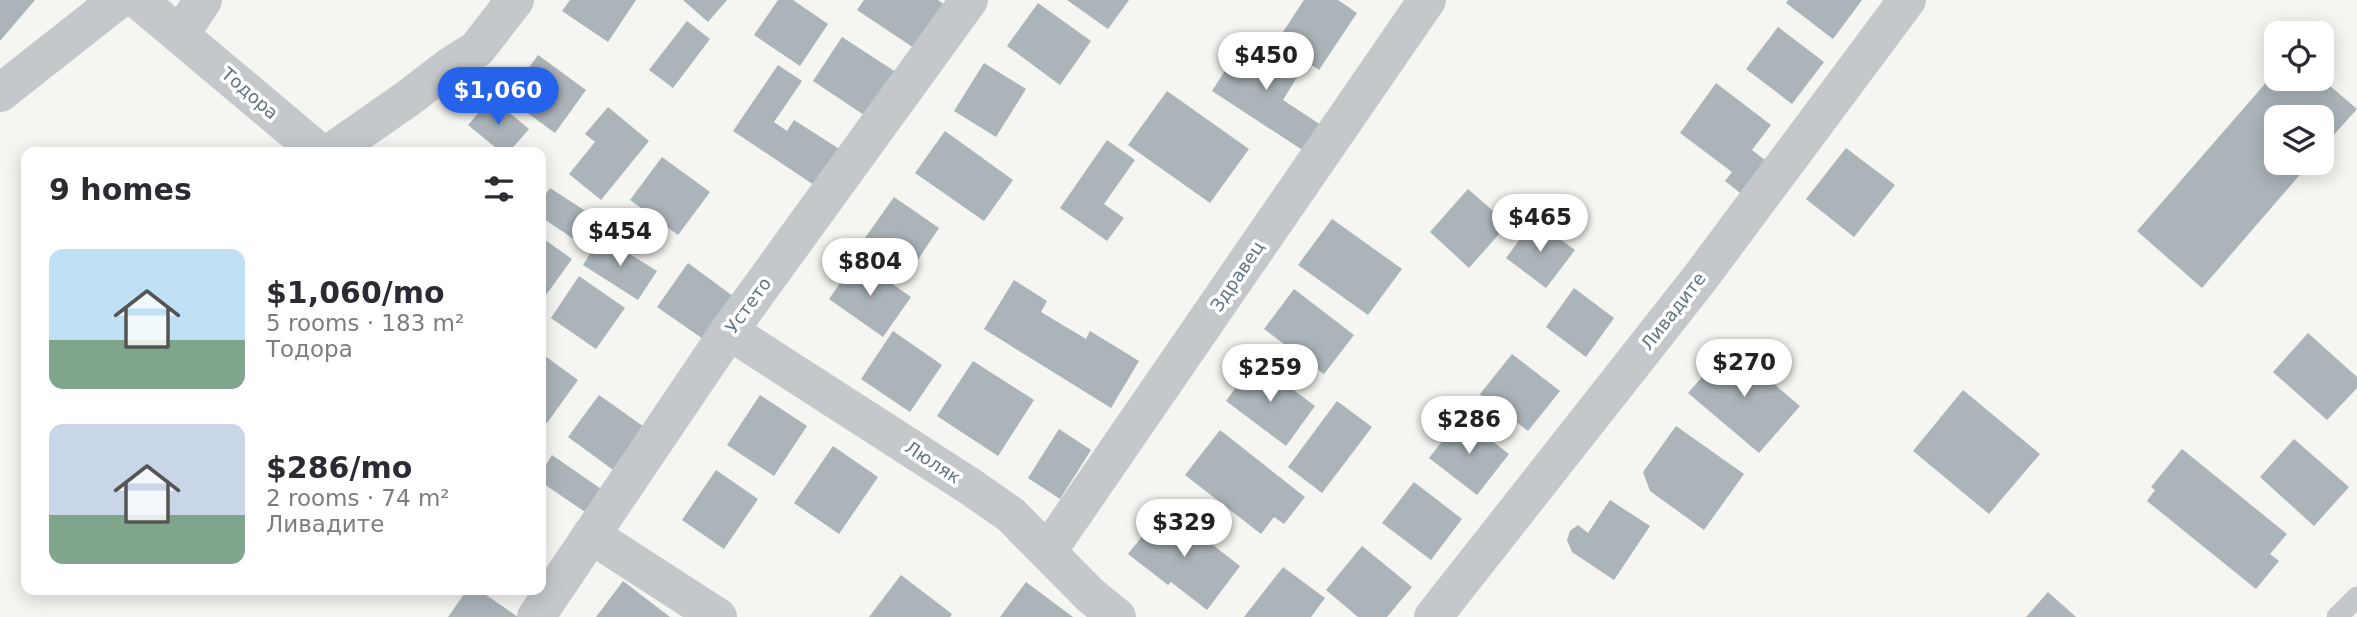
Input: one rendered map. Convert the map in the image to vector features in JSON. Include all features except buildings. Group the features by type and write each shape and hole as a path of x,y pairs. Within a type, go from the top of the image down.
{"street":[{"path":"0,93 118,0"},
{"name":"Тодора","path":"138,0 313,147"},
{"path":"181,34 203,0"},
{"path":"338,147 450,65 477,49 514,0"},
{"name":"Устето","path":"536,617 729,331 969,0"},
{"name":"Здравец","path":"1048,551 1427,0"},
{"name":"Ливадите","path":"1433,617 1700,278 1907,0"},
{"name":"Люляк","path":"729,331 971,486 1011,515 1090,595 1117,617"},
{"path":"591,535 718,617"}],"lane":[{"path":"2337,617 2357,597"}]}
